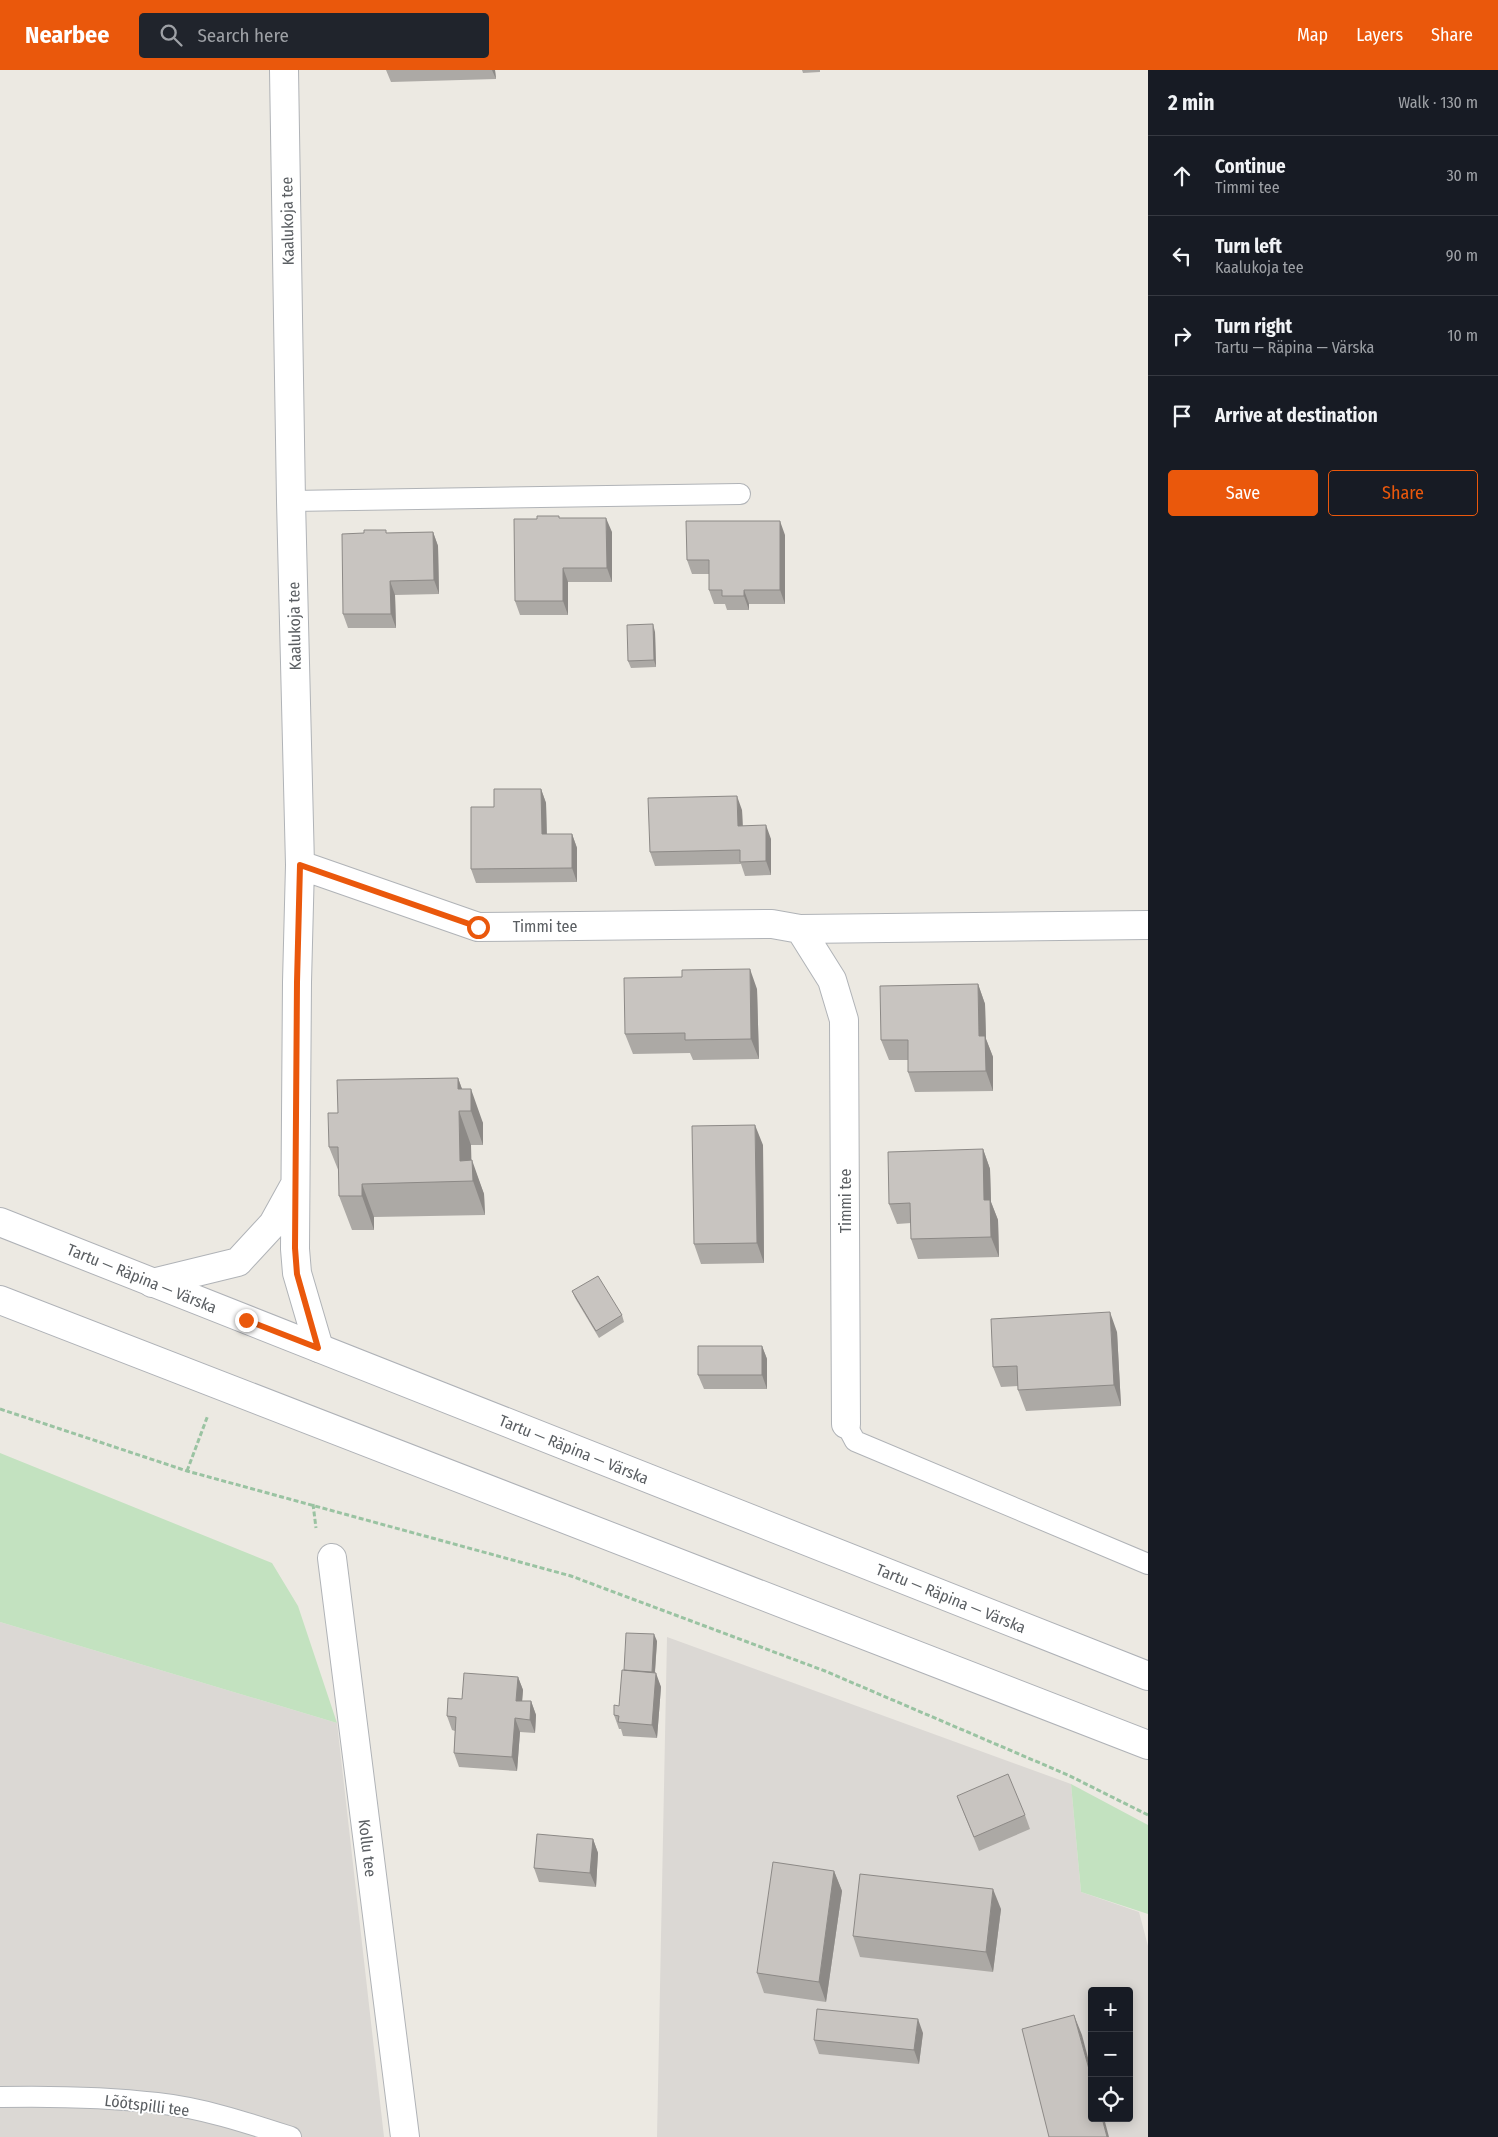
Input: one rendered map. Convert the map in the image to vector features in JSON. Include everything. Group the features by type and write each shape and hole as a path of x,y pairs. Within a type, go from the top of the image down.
{"street":[{"name":"Kaalukoja tee","path":"284,70 291,501 300,865 295,1248 297,1274 318,1348"},
{"name":"Timmi tee","path":"300,865 478,927 772,924 800,929 1148,925"},
{"name":"Timmi tee","path":"800,929 832,980 844,1020 846,1424"},
{"name":"Kaalukoja tee","path":"152,1283 238,1262 273,1224 296,1182"},
{"name":"Tartu — Räpina — Värska","path":"0,1222 1148,1676"},
{"path":"0,1300 1148,1745"},
{"name":"Kollu tee","path":"332,1558 405,2137"}],"lane":[{"path":"291,501 740,494"},
{"path":"846,1424 856,1441 1148,1564"},
{"name":"Lõõtspilli tee","path":"0,2097 62,2096 159,2103 239,2120 291,2137"}],"path":[{"path":"0,1409 187,1471 571,1576 825,1670 1068,1775 1148,1816"}],"shaded area":[{"path":"0,1622 337,1723 384,2137 0,2137"},
{"path":"667,1637 1071,1784 1081,1892 1139,1912 1148,1946 1148,2137 657,2137"}],"green space":[{"path":"0,1453 272,1563 298,1606 337,1723 0,1622"},
{"path":"1071,1784 1148,1825 1148,1914 1081,1892"}],"building":[{"path":"537,516 606,518 607,568 563,568 563,601 515,601 514,519 537,519"},
{"path":"686,521 780,521 780,590 744,590 744,596 722,596 722,590 709,590 709,560 687,560"},
{"path":"364,530 386,530 386,533 433,532 434,580 390,581 391,614 343,614 342,534 364,533"},
{"path":"653,624 654,660 628,661 627,625"},
{"path":"494,789 541,789 542,834 572,834 572,868 471,869 471,807 494,807"},
{"path":"737,796 738,826 766,825 766,861 740,862 740,850 650,852 648,798"},
{"path":"750,969 751,1039 685,1040 685,1033 625,1034 624,978 682,977 682,970"},
{"path":"978,984 979,1036 985,1036 986,1071 908,1072 908,1040 881,1040 880,986"},
{"path":"458,1078 458,1089 471,1089 471,1111 459,1111 460,1161 472,1160 473,1181 362,1184 362,1196 339,1196 338,1147 329,1147 328,1113 338,1113 337,1080"},
{"path":"755,1125 757,1243 694,1244 692,1126"},
{"path":"983,1149 984,1200 990,1200 991,1237 911,1239 910,1203 889,1204 888,1152"},
{"path":"598,1276 622,1315 596,1331 572,1291"},
{"path":"1110,1312 1114,1385 1018,1390 1017,1366 993,1367 991,1319"},
{"path":"698,1346 762,1346 762,1375 698,1375"},
{"path":"626,1633 654,1634 652,1672 624,1670"},
{"path":"622,1670 656,1673 652,1725 618,1722 619,1716 614,1715 614,1705 619,1706"},
{"path":"464,1673 518,1677 516,1701 531,1701 530,1720 515,1718 512,1757 454,1753 456,1717 447,1716 448,1698 462,1699"},
{"path":"1008,1774 1025,1815 974,1837 957,1796"},
{"path":"537,1834 593,1839 590,1873 534,1868"},
{"path":"773,1862 834,1871 819,1982 757,1973"},
{"path":"860,1874 993,1889 986,1952 853,1936"},
{"path":"817,2009 918,2019 914,2050 814,2040"},
{"path":"1074,2015 1088,2066 1088,2122 1103,2122 1107,2137 1049,2137 1022,2029"}],"route":[{"path":"246,1320 318,1348 297,1274 295,1248 300,865 478,927"}]}
